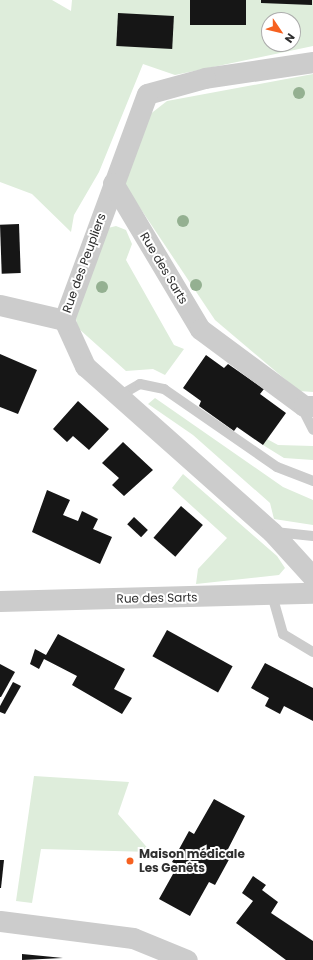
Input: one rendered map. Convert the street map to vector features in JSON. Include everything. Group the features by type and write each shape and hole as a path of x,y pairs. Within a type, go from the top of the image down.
{"street":[{"name":"Rue des Peupliers","path":"313,62 205,78 147,94 112,183 64,320 85,366 272,532 313,577"},
{"name":"Rue des Sarts","path":"112,183 200,329 307,405"},
{"path":"0,305 64,320"},
{"name":"Rue des Sarts","path":"0,600 313,593"},
{"path":"0,921 133,938 187,960"}],"lane":[{"path":"119,396 140,384 164,389 277,467 313,481"},
{"name":"Rue des Sarts","path":"307,405 313,430"},
{"path":"272,532 313,536"},
{"path":"272,595 283,634 313,652"}],"green space":[{"path":"0,0 52,0 71,11 72,0 313,0 313,46 301,49 301,12 261,12 261,52 284,52 175,75 143,64 99,172 74,215 71,232 32,194 0,182"},
{"path":"313,74 313,392 299,391 215,320 122,181 135,126 167,101"},
{"path":"116,226 126,230 132,244 126,260 174,345 184,349 165,375 153,369 126,371 78,328 75,315 108,228"},
{"path":"155,398 283,487 313,500 313,525 274,519 270,503 193,435 148,404"},
{"path":"267,439 278,445 313,446 313,460 284,458 263,445"},
{"path":"183,474 277,556 285,568 279,575 196,584 198,569 227,538 172,488"},
{"path":"34,776 129,782 118,814 151,852 41,849 32,903 16,901"}],"building":[{"path":"190,0 246,0 246,25 190,25"},
{"path":"261,0 312,0 312,5 261,3"},
{"path":"118,13 174,16 172,49 116,46"},
{"path":"19,224 21,273 2,274 0,225"},
{"path":"0,354 37,370 18,414 0,407"},
{"path":"206,355 224,368 228,364 264,389 260,394 286,413 263,445 237,427 234,431 199,406 201,401 183,388"},
{"path":"78,401 109,429 89,450 73,436 67,442 53,429"},
{"path":"123,442 153,470 124,496 112,485 119,478 102,463"},
{"path":"47,490 70,500 63,515 78,521 82,511 98,519 93,529 112,537 100,564 32,532"},
{"path":"181,506 203,525 175,557 153,538"},
{"path":"134,517 148,530 141,537 127,524"},
{"path":"167,630 233,666 218,693 152,656"},
{"path":"58,634 125,669 114,689 132,698 122,714 72,685 77,676 44,659 39,669 30,664 35,649 46,655"},
{"path":"265,663 313,688 313,721 284,706 280,714 265,706 269,698 251,688"},
{"path":"0,664 15,672 1,697 0,697"},
{"path":"13,682 21,686 5,714 0,712 0,706"},
{"path":"214,799 245,816 227,851 232,854 215,885 209,882 190,916 159,899 178,865 172,862 189,831 194,834"},
{"path":"0,860 4,860 1,888 0,888"},
{"path":"253,876 266,885 262,890 278,902 271,913 313,941 313,960 286,960 236,923 253,901 242,893"},
{"path":"22,954 43,956 63,958 22,960"}],"place":[{"name":"Maison médicale Les Genêts","path":"130,861"}]}
